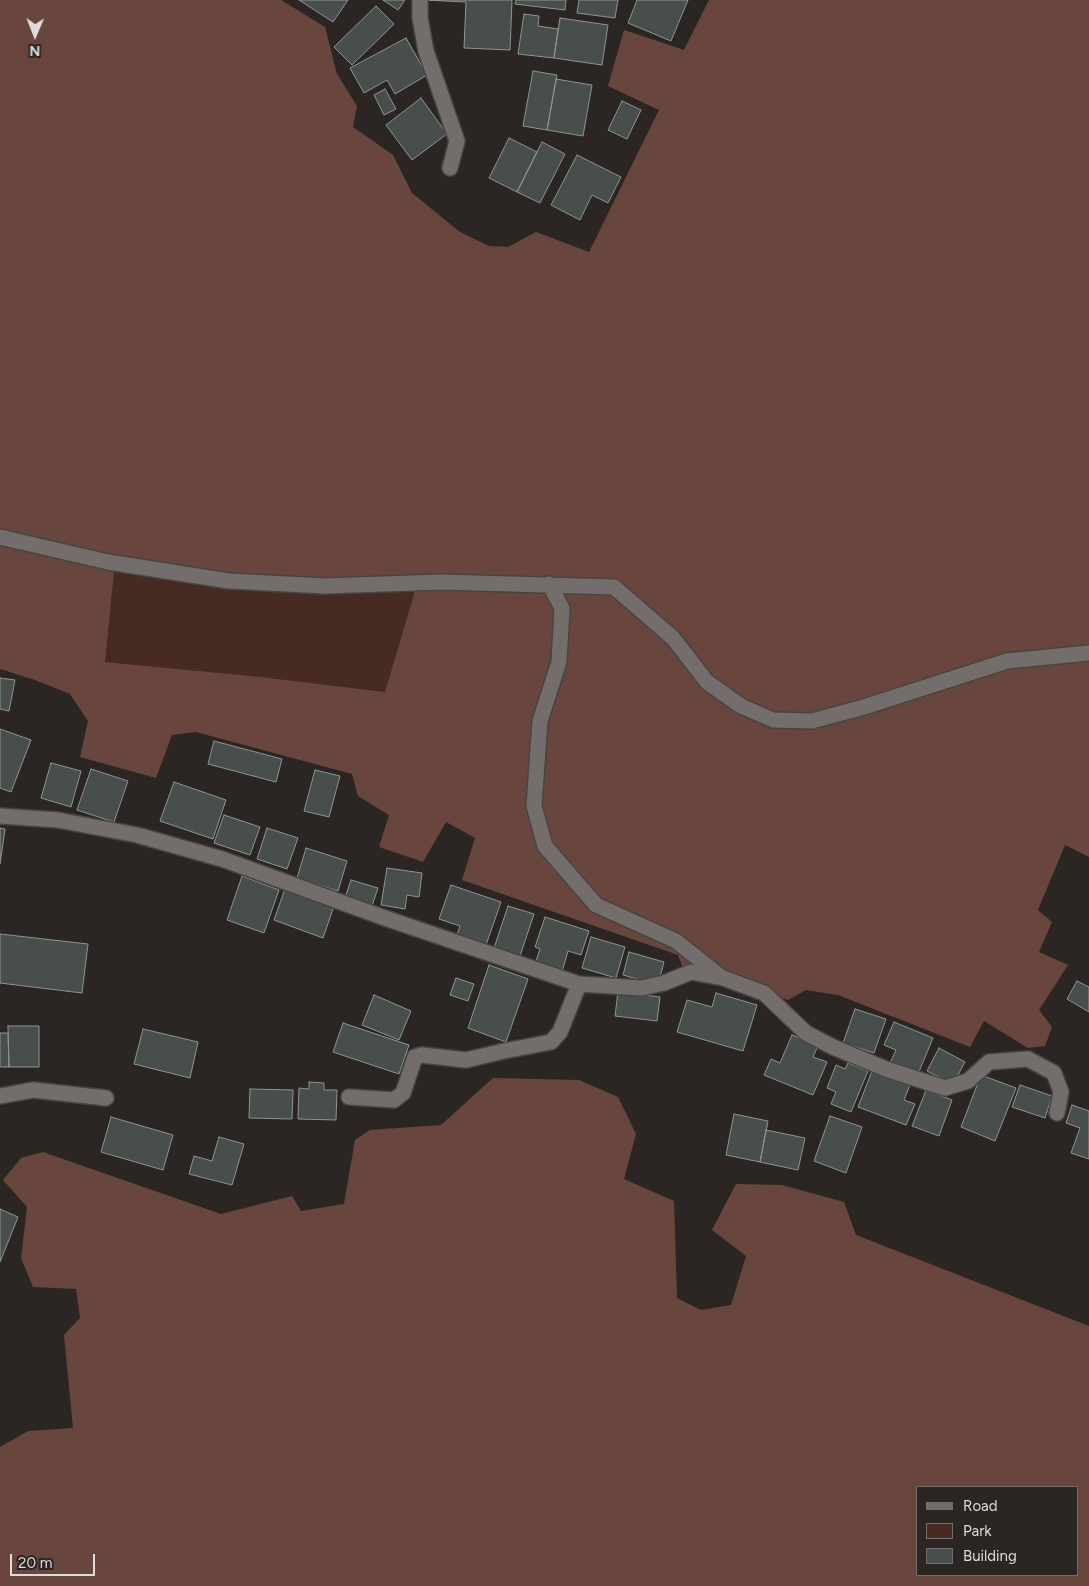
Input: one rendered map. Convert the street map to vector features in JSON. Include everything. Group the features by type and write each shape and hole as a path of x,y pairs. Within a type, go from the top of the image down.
{"street":[{"path":"420,0 420,18 426,52 457,141 450,168"},
{"path":"0,537 108,562 229,581 324,586 441,582 614,587 674,638 706,682 741,706 772,720 812,721 864,707 1007,661 1089,652"},
{"path":"549,584 562,608 559,662 540,721 534,806 545,846 596,905 676,941 723,978"},
{"path":"0,816 58,820 137,835 222,859 382,917 579,984 641,988 664,983 691,972 723,978 764,993 806,1033 833,1048 886,1069 946,1088 968,1081 989,1062 1028,1059 1054,1072 1061,1092 1057,1113"},
{"path":"349,1097 394,1100 403,1093 415,1057 422,1055 466,1060 551,1042 560,1032 579,984"},
{"path":"0,1096 33,1090 106,1098"}],"green space":[{"path":"115,562 419,580 386,692 261,677 104,662"}],"shaded area":[{"path":"0,0 281,0 325,27 337,74 357,106 353,127 393,155 412,193 460,232 489,246 508,247 536,232 589,252 659,110 608,86 624,30 684,50 709,0 1089,0 1089,857 1065,845 1038,910 1052,922 1039,952 1068,965 1039,1010 1052,1027 1045,1046 1028,1048 984,1021 970,1047 838,995 806,990 788,1000 684,971 678,955 462,880 475,838 446,822 423,862 379,847 389,815 358,796 352,774 196,732 172,735 156,778 80,757 88,721 70,694 0,669","holes":["115,562 233,585 290,593 418,581 385,692 261,677 105,662"]},
{"path":"493,1078 579,1080 618,1097 636,1134 624,1179 674,1201 677,1298 701,1310 731,1305 746,1256 712,1230 736,1184 782,1185 844,1202 856,1235 1089,1326 1089,1586 0,1586 0,1447 28,1431 73,1428 64,1335 80,1318 76,1289 33,1287 21,1258 27,1207 3,1180 21,1158 43,1152 221,1214 292,1196 301,1211 344,1204 355,1140 370,1130 441,1125"}],"building":[{"path":"299,0 348,0 333,22"},
{"path":"383,0 405,0 398,10"},
{"path":"425,0 512,0 510,50 464,48 466,2"},
{"path":"516,0 566,0 565,10 515,4"},
{"path":"579,0 618,0 615,18 577,13"},
{"path":"637,0 688,0 671,41 628,23"},
{"path":"376,6 394,24 352,65 334,47"},
{"path":"524,14 539,16 538,26 558,29 554,58 518,54"},
{"path":"560,18 608,25 602,65 554,58"},
{"path":"406,38 427,75 395,94 387,80 364,93 350,68"},
{"path":"533,71 557,75 547,130 523,126"},
{"path":"556,79 592,85 583,136 547,130"},
{"path":"385,89 396,109 384,115 374,95"},
{"path":"421,98 447,134 412,160 386,125"},
{"path":"622,101 641,110 627,139 608,130"},
{"path":"509,138 537,152 517,192 489,178"},
{"path":"542,142 565,154 540,203 517,192"},
{"path":"577,155 621,177 608,203 592,195 580,220 551,205"},
{"path":"0,678 15,680 9,711 0,709"},
{"path":"0,729 31,740 11,792 0,788"},
{"path":"214,741 282,759 276,782 208,764"},
{"path":"51,763 81,771 71,807 41,798"},
{"path":"91,769 128,781 114,822 77,810"},
{"path":"315,770 340,776 329,817 304,811"},
{"path":"174,782 226,800 213,839 160,821"},
{"path":"224,815 260,827 250,855 214,843"},
{"path":"0,828 5,829 0,864"},
{"path":"267,828 298,838 287,869 257,859"},
{"path":"306,848 347,861 338,891 297,878"},
{"path":"387,868 422,873 419,897 407,895 405,909 381,905"},
{"path":"242,876 279,890 264,933 227,920"},
{"path":"351,880 378,888 371,909 344,901"},
{"path":"451,885 501,902 486,945 457,935 460,926 439,919"},
{"path":"285,889 334,906 323,938 274,920"},
{"path":"508,906 534,914 520,956 494,948"},
{"path":"545,917 589,931 581,955 568,951 562,972 535,964 540,949 535,947"},
{"path":"0,934 88,944 82,993 0,983"},
{"path":"591,937 625,947 616,978 582,968"},
{"path":"629,952 664,962 658,985 623,975"},
{"path":"489,965 528,979 506,1042 468,1028"},
{"path":"456,978 474,984 468,1001 450,995"},
{"path":"1077,981 1089,987 1089,1012 1067,999"},
{"path":"618,992 660,997 657,1021 615,1016"},
{"path":"716,993 757,1005 743,1051 677,1032 687,1000 712,1007"},
{"path":"374,995 411,1011 399,1040 362,1025"},
{"path":"855,1009 886,1019 874,1053 843,1043"},
{"path":"894,1022 933,1038 918,1074 890,1063 896,1050 884,1045"},
{"path":"343,1023 409,1045 399,1074 333,1052"},
{"path":"8,1026 39,1026 39,1067 9,1067"},
{"path":"143,1029 198,1042 190,1078 134,1064"},
{"path":"0,1033 8,1033 9,1067 0,1067"},
{"path":"792,1035 818,1046 813,1057 827,1062 813,1095 764,1075 771,1059 780,1063"},
{"path":"939,1048 965,1062 953,1084 927,1071"},
{"path":"848,1063 868,1071 851,1112 831,1104 836,1092 827,1088 836,1065 845,1069"},
{"path":"872,1071 910,1085 904,1100 915,1104 906,1125 858,1107"},
{"path":"981,1075 1016,1088 995,1141 961,1127"},
{"path":"309,1082 324,1083 324,1090 337,1090 336,1120 298,1119 299,1088 309,1089"},
{"path":"1020,1085 1052,1096 1045,1118 1012,1107"},
{"path":"250,1089 293,1090 292,1119 249,1118"},
{"path":"926,1090 952,1100 939,1136 912,1126"},
{"path":"1072,1105 1089,1111 1089,1159 1071,1153 1080,1128 1066,1123"},
{"path":"734,1114 768,1121 760,1162 726,1155"},
{"path":"830,1116 862,1127 846,1173 814,1161"},
{"path":"111,1117 173,1135 163,1170 101,1152"},
{"path":"766,1130 805,1138 798,1170 760,1162"},
{"path":"219,1137 244,1144 232,1185 189,1174 194,1156 212,1161"},
{"path":"0,1209 18,1217 0,1262"}]}
